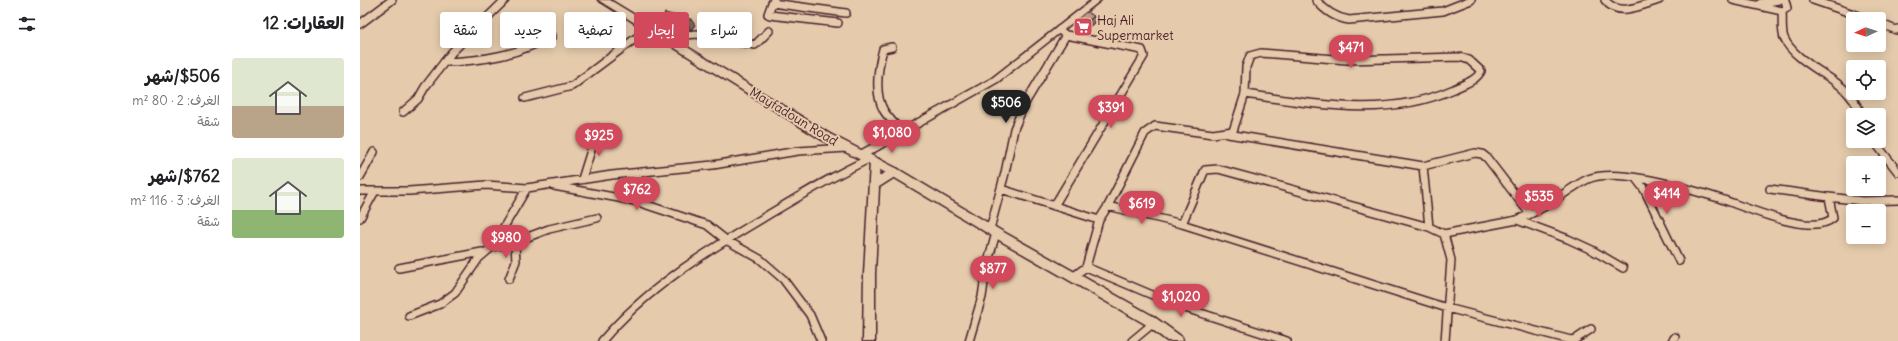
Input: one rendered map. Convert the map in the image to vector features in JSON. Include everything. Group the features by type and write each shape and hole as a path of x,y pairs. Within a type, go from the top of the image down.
{"main road":[{"name":"Mayfadoun Road","path":"603,0 634,20"},
{"name":"Mayfadoun Road","path":"681,48 826,137 894,172 993,231 1074,276 1132,312 1169,341"},
{"name":"Mayfadoun Road","path":"1132,312 1149,320 1177,341"}],"street":[{"path":"360,24 392,0"},
{"path":"403,112 418,99 444,62 486,17 505,0"},
{"path":"602,341 630,311 656,289 726,240 794,198 868,158 903,133 995,80 1062,32 1097,0"},
{"path":"1316,0 1326,11 1342,19 1365,19 1443,11 1471,0"},
{"path":"1604,0 1609,7 1616,10 1659,0"},
{"path":"1734,0 1760,3 1779,0"},
{"path":"1734,0 1782,11 1787,8 1785,0"},
{"path":"1814,0 1848,12"},
{"path":"838,23 768,14 773,2 846,13"},
{"path":"1782,11 1784,38 1788,44 1803,59 1853,97 1858,108"},
{"path":"1886,26 1896,30 1898,29"},
{"path":"689,35 697,34 754,45 769,31"},
{"path":"969,341 980,304 1001,189 1017,123 1024,105 1049,65 1062,32"},
{"path":"1054,206 1144,56 1142,50 1062,32"},
{"path":"525,98 572,86 634,40"},
{"path":"892,47 883,49 880,58 881,104 884,111 903,133"},
{"path":"444,62 484,60 512,55 530,48"},
{"path":"1221,133 1233,131 1245,94 1248,61 1250,56 1261,53 1347,60 1460,57 1470,60 1481,71 1478,77 1443,93 1421,101 1393,106 1348,107 1245,94"},
{"path":"1074,276 1086,267 1099,220 1108,206 1145,133 1149,129 1160,126 1205,133 1221,133 1423,166 1475,153 1482,154 1530,214"},
{"path":"582,179 598,128"},
{"path":"813,150 823,147 826,137"},
{"path":"360,191 423,190 486,185 527,188 582,179 713,165 784,153 847,148"},
{"path":"1879,148 1898,172"},
{"path":"360,177 374,152"},
{"path":"868,158 874,185 872,244 868,289 869,341"},
{"path":"1423,166 1429,227"},
{"path":"1182,224 1205,170 1218,168 1429,227 1444,234 1516,220 1530,214 1594,176 1616,176 1670,185 1721,198 1800,224 1816,226 1828,224 1833,218 1829,197"},
{"path":"627,199 640,172"},
{"path":"874,185 894,172"},
{"path":"1637,180 1644,189 1679,261"},
{"path":"548,184 627,199 708,225 726,240 760,259 783,279 810,315 821,341"},
{"path":"492,247 527,188"},
{"path":"1001,189 1099,220"},
{"path":"1770,189 1862,200 1898,200"},
{"path":"360,218 375,191"},
{"path":"1108,206 1182,224 1447,308 1571,340 1576,339 1591,329"},
{"path":"400,268 441,258 482,252 492,247 512,243 549,229 597,218"},
{"path":"1516,220 1574,242 1623,268"},
{"path":"1444,234 1451,260 1445,341"},
{"path":"509,279 516,261 517,250 515,245 512,243"},
{"path":"409,316 450,299 464,282 482,252"},
{"path":"1086,267 1176,305 1287,341"},
{"path":"1132,341 1150,326"}],"building":[{"path":"1086,12 1094,16 1081,27 1078,26 1074,22"}],"place":[{"name":"Haj Ali Supermarket","path":"1083,27"}]}
